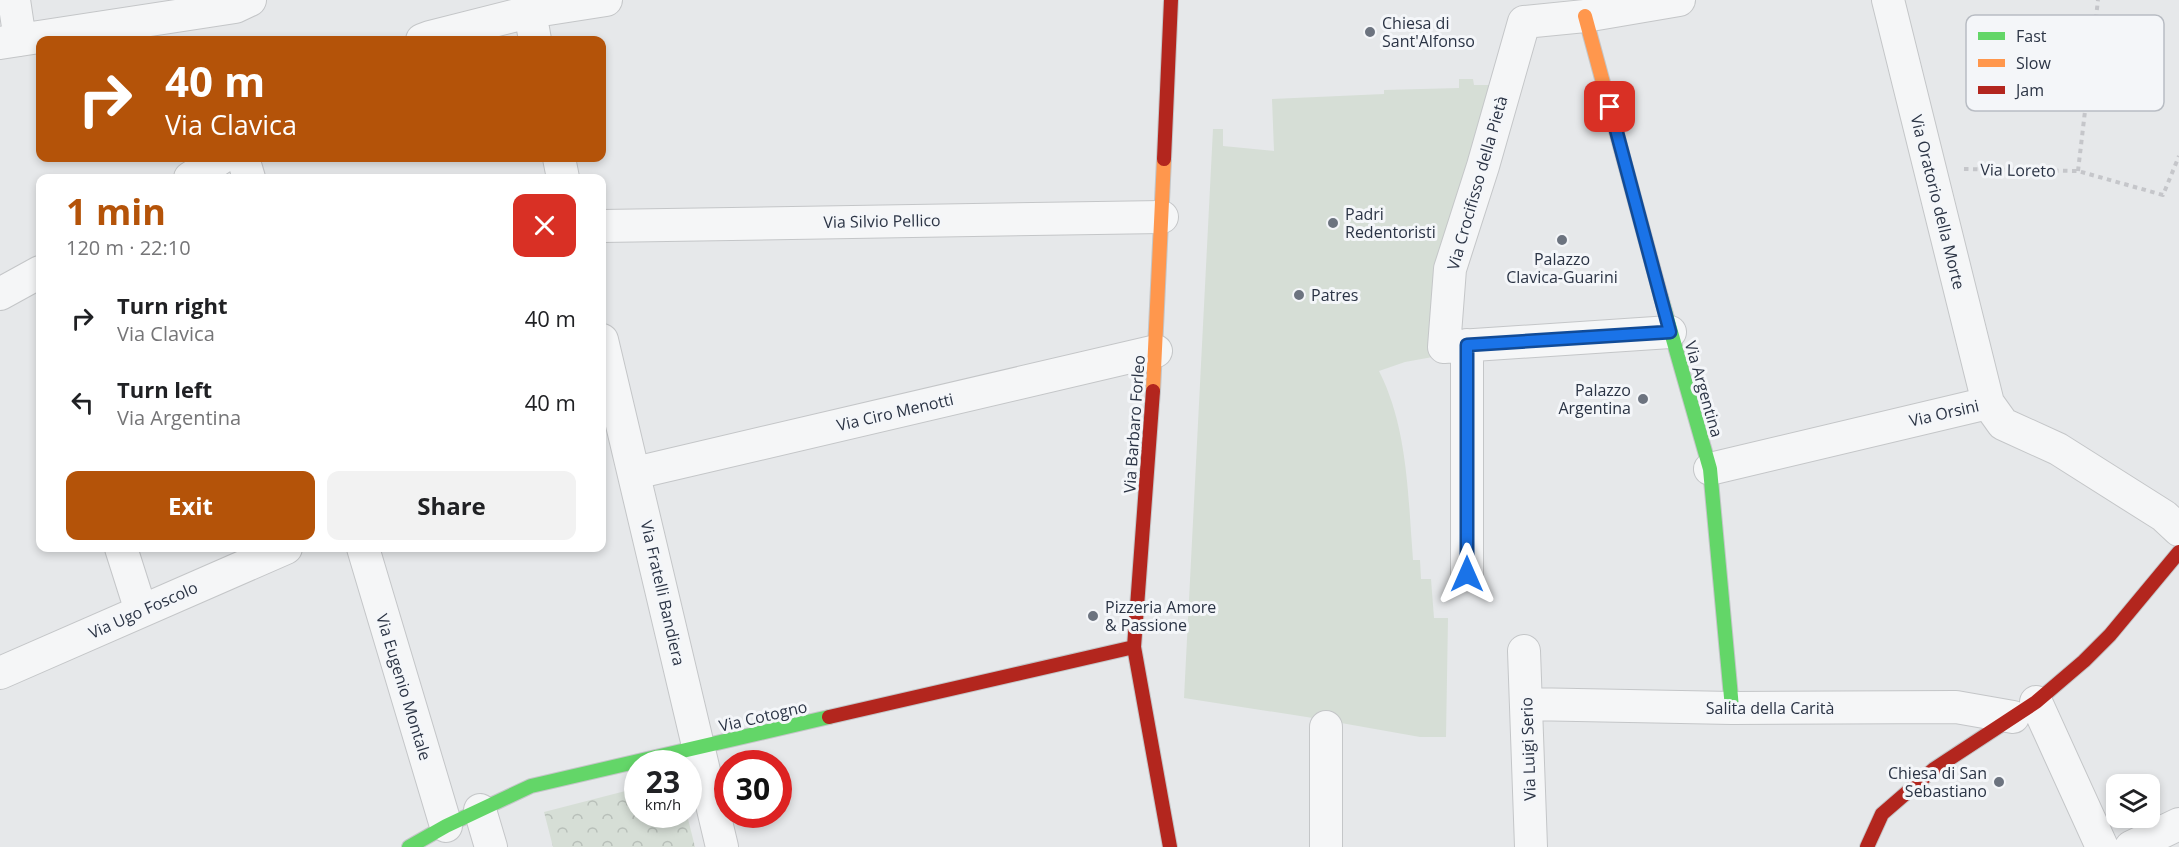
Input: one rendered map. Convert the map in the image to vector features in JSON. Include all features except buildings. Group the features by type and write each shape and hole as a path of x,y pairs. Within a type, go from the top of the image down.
{"street":[{"path":"14,0 10,41 36,37"},
{"path":"43,36 235,7 250,0"},
{"path":"435,36 606,0"},
{"name":"Via Barbaro Forleo","path":"1170,847 1134,647 1156,351 1171,0"},
{"name":"Via Oratorio della Morte","path":"1888,0 1988,403"},
{"path":"1518,11 1585,16 1666,1"},
{"name":"Via Crocifisso della Pietà","path":"1467,574 1450,269 1483,166 1518,11"},
{"name":"Via Argentina","path":"1585,16 1670,332 1710,469 1732,708"},
{"path":"196,174 215,162"},
{"name":"Via Silvio Pellico","path":"606,226 1162,217"},
{"path":"0,294 36,277"},
{"path":"1455,346 1670,332"},
{"name":"Via Ciro Menotti","path":"635,473 1156,351"},
{"name":"Via Fratelli Bandiera","path":"606,356 722,847"},
{"name":"Via Orsini","path":"1710,469 1988,403 2003,424 2058,448 2164,516 2179,530"},
{"path":"122,552 141,612"},
{"name":"Via Ugo Foscolo","path":"0,674 277,552"},
{"name":"Via Eugenio Montale","path":"364,552 446,826"},
{"path":"1867,847 1882,814 1934,769 2025,709 2084,661 2177,563"},
{"name":"Via Cotogno","path":"409,847 446,826 531,786 1134,647"},
{"name":"Via Luigi Serio","path":"1524,651 1531,847"},
{"name":"Salita della Carità","path":"1526,704 1732,708 2025,709"},
{"path":"2025,709 2102,847"},
{"path":"1326,727 1326,847"},
{"path":"480,810 491,847"},
{"path":"2132,847 2179,824"}],"path":[{"name":"Via Loreto","path":"2096,15 2098,0"},
{"name":"Via Loreto","path":"1929,168 2078,171 2085,111"},
{"path":"2078,171 2163,195 2179,156"}],"green space":[{"path":"1459,79 1473,79 1474,85 1492,85 1438,356 1405,362 1379,371 1389,393 1401,439 1408,488 1413,560 1420,560 1421,579 1431,579 1434,618 1448,618 1446,737 1420,737 1184,698 1213,129 1223,129 1223,146 1274,151 1272,99 1384,94 1384,90 1459,88"},
{"path":"624,791 624,828 690,828 695,847 553,847 544,812"}],"traffic: fast":[{"path":"1661,297 1710,469 1732,708"},
{"path":"409,847 446,826 531,786 829,717"}],"traffic: slow":[{"path":"1585,16 1661,297"},
{"path":"1153,391 1164,159"}],"traffic: jam":[{"path":"1164,159 1171,0"},
{"path":"1153,391 1134,647 1170,847"},
{"path":"1867,847 1882,814 1934,769 2036,702 2084,661 2110,635 2179,552"},
{"path":"829,717 1134,647"}],"place":[{"name":"Chiesa di Sant'Alfonso","path":"1370,32"},
{"name":"Padri Redentoristi","path":"1333,223"},
{"name":"Palazzo Clavica-Guarini","path":"1562,240"},
{"name":"Patres","path":"1299,295"},
{"name":"Palazzo Argentina","path":"1643,399"},
{"name":"Pizzeria Amore & Passione","path":"1093,616"},
{"name":"Chiesa di San Sebastiano","path":"1999,782"}],"route":[{"path":"1467,574 1467,345 1670,332 1610,107"}]}
